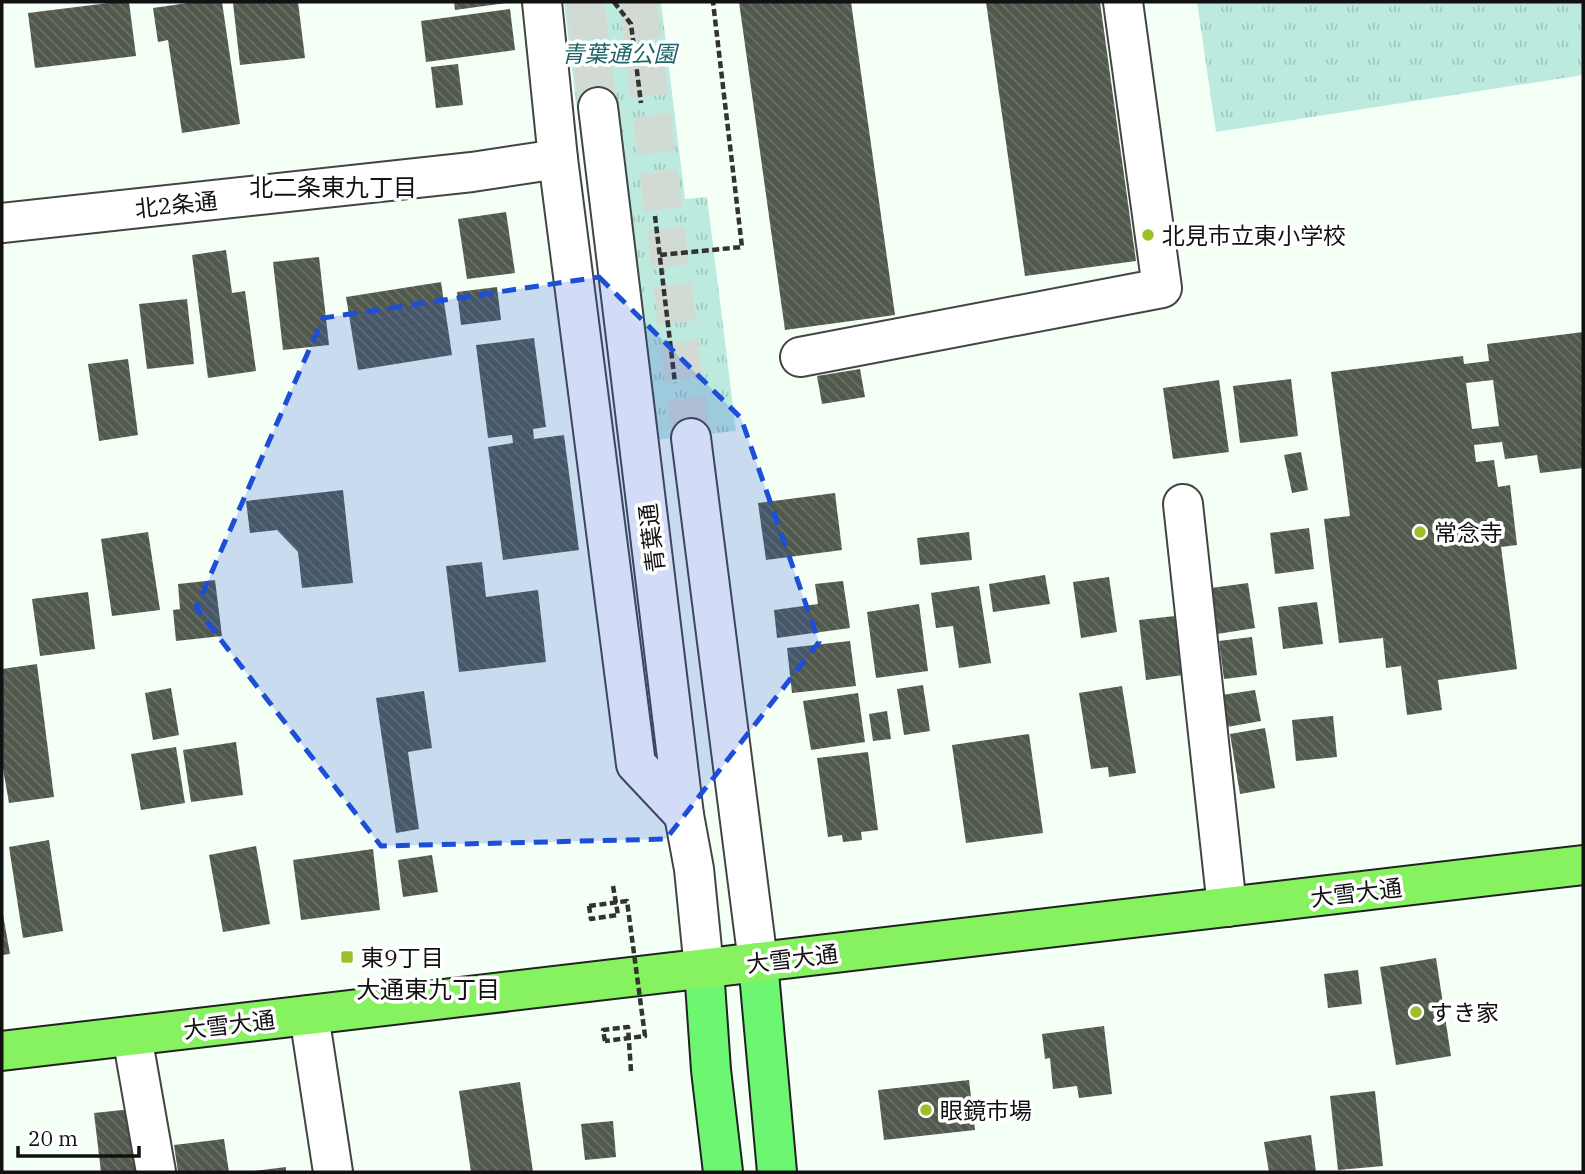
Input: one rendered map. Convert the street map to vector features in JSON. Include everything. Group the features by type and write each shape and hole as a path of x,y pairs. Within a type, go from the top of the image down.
{"highway":[{"name":"大雪大通","path":"2,1051 1583,865"}],"main road":[{"path":"758,962 777,1172"},
{"path":"704,969 711,1070 723,1172"}],"street":[{"path":"542,2 558,159 636,764 684,815"},
{"path":"800,357 1162,288 1123,2"},
{"name":"青葉通","path":"597,107 684,815 694,869 704,969"},
{"name":"北2条通","path":"2,223 472,172 558,159"},
{"path":"691,438 758,962"},
{"path":"1183,504 1227,907"},
{"path":"309,1015 333,1172"},
{"path":"132,1036 156,1172"}],"path":[{"path":"660,255 742,247 713,2"},
{"path":"613,886 618,915 591,919 589,906 628,901 645,1036 605,1041 603,1030 628,1027 631,1071"}],"highlighted area":[{"path":"599,277 741,418 819,642 666,839 381,846 196,608 323,318"}],"green space":[{"name":"青葉通公園","path":"564,2 661,2 685,199 707,197 736,431 655,440 613,105 577,110"},
{"path":"1197,2 1583,2 1583,75 1216,132"}],"building":[{"path":"129,2 136,56 35,68 28,13"},
{"path":"195,2 222,2 240,124 182,133 168,40 158,42 153,8"},
{"path":"298,2 305,58 240,65 233,3"},
{"path":"454,2 506,2 506,3 455,10"},
{"path":"739,2 851,2 895,315 785,330"},
{"path":"986,2 1100,2 1136,261 1025,276"},
{"path":"510,9 515,50 426,62 421,21"},
{"path":"458,64 463,105 436,108 431,67"},
{"path":"506,212 515,273 467,279 458,219"},
{"path":"226,250 232,293 245,291 256,371 208,378 192,255"},
{"path":"319,257 329,345 283,350 273,262"},
{"path":"441,282 452,355 358,370 346,297"},
{"path":"497,287 501,320 461,325 457,292"},
{"path":"187,299 194,364 147,369 139,304"},
{"name":"常念寺","path":"1583,332 1583,468 1540,473 1537,455 1505,459 1502,442 1474,445 1476,462 1494,460 1498,487 1510,485 1517,545 1501,547 1517,669 1438,680 1442,710 1407,715 1401,666 1386,668 1383,638 1339,643 1324,519 1350,516 1331,372 1463,356 1464,364 1489,361 1487,344","holes":["1493,380 1499,426 1472,429 1466,383"]},
{"path":"534,338 546,427 533,429 534,439 564,435 579,550 503,560 488,447 513,443 512,435 488,438 476,345"},
{"path":"128,359 138,435 99,441 88,364"},
{"path":"860,369 865,397 822,404 817,376"},
{"path":"1291,379 1298,436 1240,443 1233,386"},
{"path":"1219,380 1229,452 1173,459 1163,388"},
{"path":"1301,452 1308,490 1292,493 1284,455"},
{"path":"343,490 353,583 302,588 298,552 277,530 250,533 246,501"},
{"path":"835,493 842,550 766,560 758,503"},
{"path":"1309,528 1314,569 1275,574 1270,533"},
{"path":"148,532 160,610 112,616 101,539"},
{"path":"969,532 972,560 920,565 917,538"},
{"path":"482,562 486,597 538,590 546,662 459,672 446,566"},
{"path":"1045,575 1050,604 993,612 989,584"},
{"path":"1109,577 1117,632 1081,638 1073,582"},
{"path":"215,580 222,636 176,641 173,610 180,609 178,584"},
{"path":"843,581 850,628 777,638 774,610 818,604 815,584"},
{"path":"1248,583 1255,628 1217,634 1211,588"},
{"path":"979,586 991,663 959,668 953,626 936,628 931,593"},
{"path":"88,592 95,649 40,656 32,599"},
{"path":"1317,602 1323,644 1283,649 1278,607"},
{"path":"919,604 928,671 876,678 867,612"},
{"path":"1184,615 1191,674 1146,680 1139,620"},
{"path":"1252,637 1257,675 1224,679 1219,641"},
{"path":"850,641 856,686 792,693 787,648"},
{"path":"37,664 54,797 9,803 2,763 2,669"},
{"path":"923,685 930,731 904,735 897,689"},
{"path":"1122,686 1136,773 1109,777 1108,767 1091,769 1079,693"},
{"path":"171,688 179,735 153,740 145,693"},
{"path":"1255,690 1261,721 1227,727 1222,695"},
{"path":"424,691 432,748 408,752 419,829 396,833 376,698"},
{"path":"858,693 865,742 811,750 803,701"},
{"path":"887,711 891,739 873,741 869,714"},
{"path":"1333,716 1337,757 1296,761 1292,720"},
{"path":"1265,728 1275,788 1240,794 1230,734"},
{"path":"1029,734 1043,833 966,843 952,745"},
{"path":"236,742 243,795 191,802 183,750"},
{"path":"176,747 185,803 141,810 131,754"},
{"path":"868,752 878,830 861,832 862,840 843,842 842,835 828,837 817,758"},
{"path":"49,840 63,931 23,938 9,847"},
{"path":"256,846 270,924 223,932 209,855"},
{"path":"373,849 380,910 301,920 293,860"},
{"path":"432,855 438,892 403,897 398,860"},
{"path":"2,909 10,954 2,955"},
{"name":"すき家","path":"1436,958 1451,1056 1396,1065 1380,967"},
{"path":"1358,970 1362,1004 1328,1008 1324,974"},
{"path":"1104,1026 1112,1094 1079,1098 1077,1086 1053,1089 1050,1058 1045,1059 1042,1034"},
{"name":"眼鏡市場","path":"969,1080 975,1130 884,1140 878,1090"},
{"path":"520,1082 533,1172 471,1172 459,1091"},
{"path":"1375,1091 1383,1166 1338,1170 1330,1096"},
{"path":"132,1109 140,1172 101,1172 94,1113"},
{"path":"613,1121 616,1157 585,1160 581,1124"},
{"path":"1311,1135 1316,1172 1269,1172 1264,1142"},
{"path":"224,1139 229,1172 178,1172 174,1145"},
{"path":"286,1167 286,1172 254,1172 254,1171"}],"tunnel":[{"path":"585,2 598,107"},
{"path":"638,2 691,438"}],"place":[{"name":"北見市立東小学校","path":"1148,235"},
{"name":"常念寺","path":"1420,532"},
{"name":"東9丁目","path":"347,957"},
{"name":"すき家","path":"1416,1012"},
{"name":"眼鏡市場","path":"926,1110"}],"district":[{"name":"北二条東九丁目","path":"333,187"},
{"name":"大通東九丁目","path":"428,989"}]}
